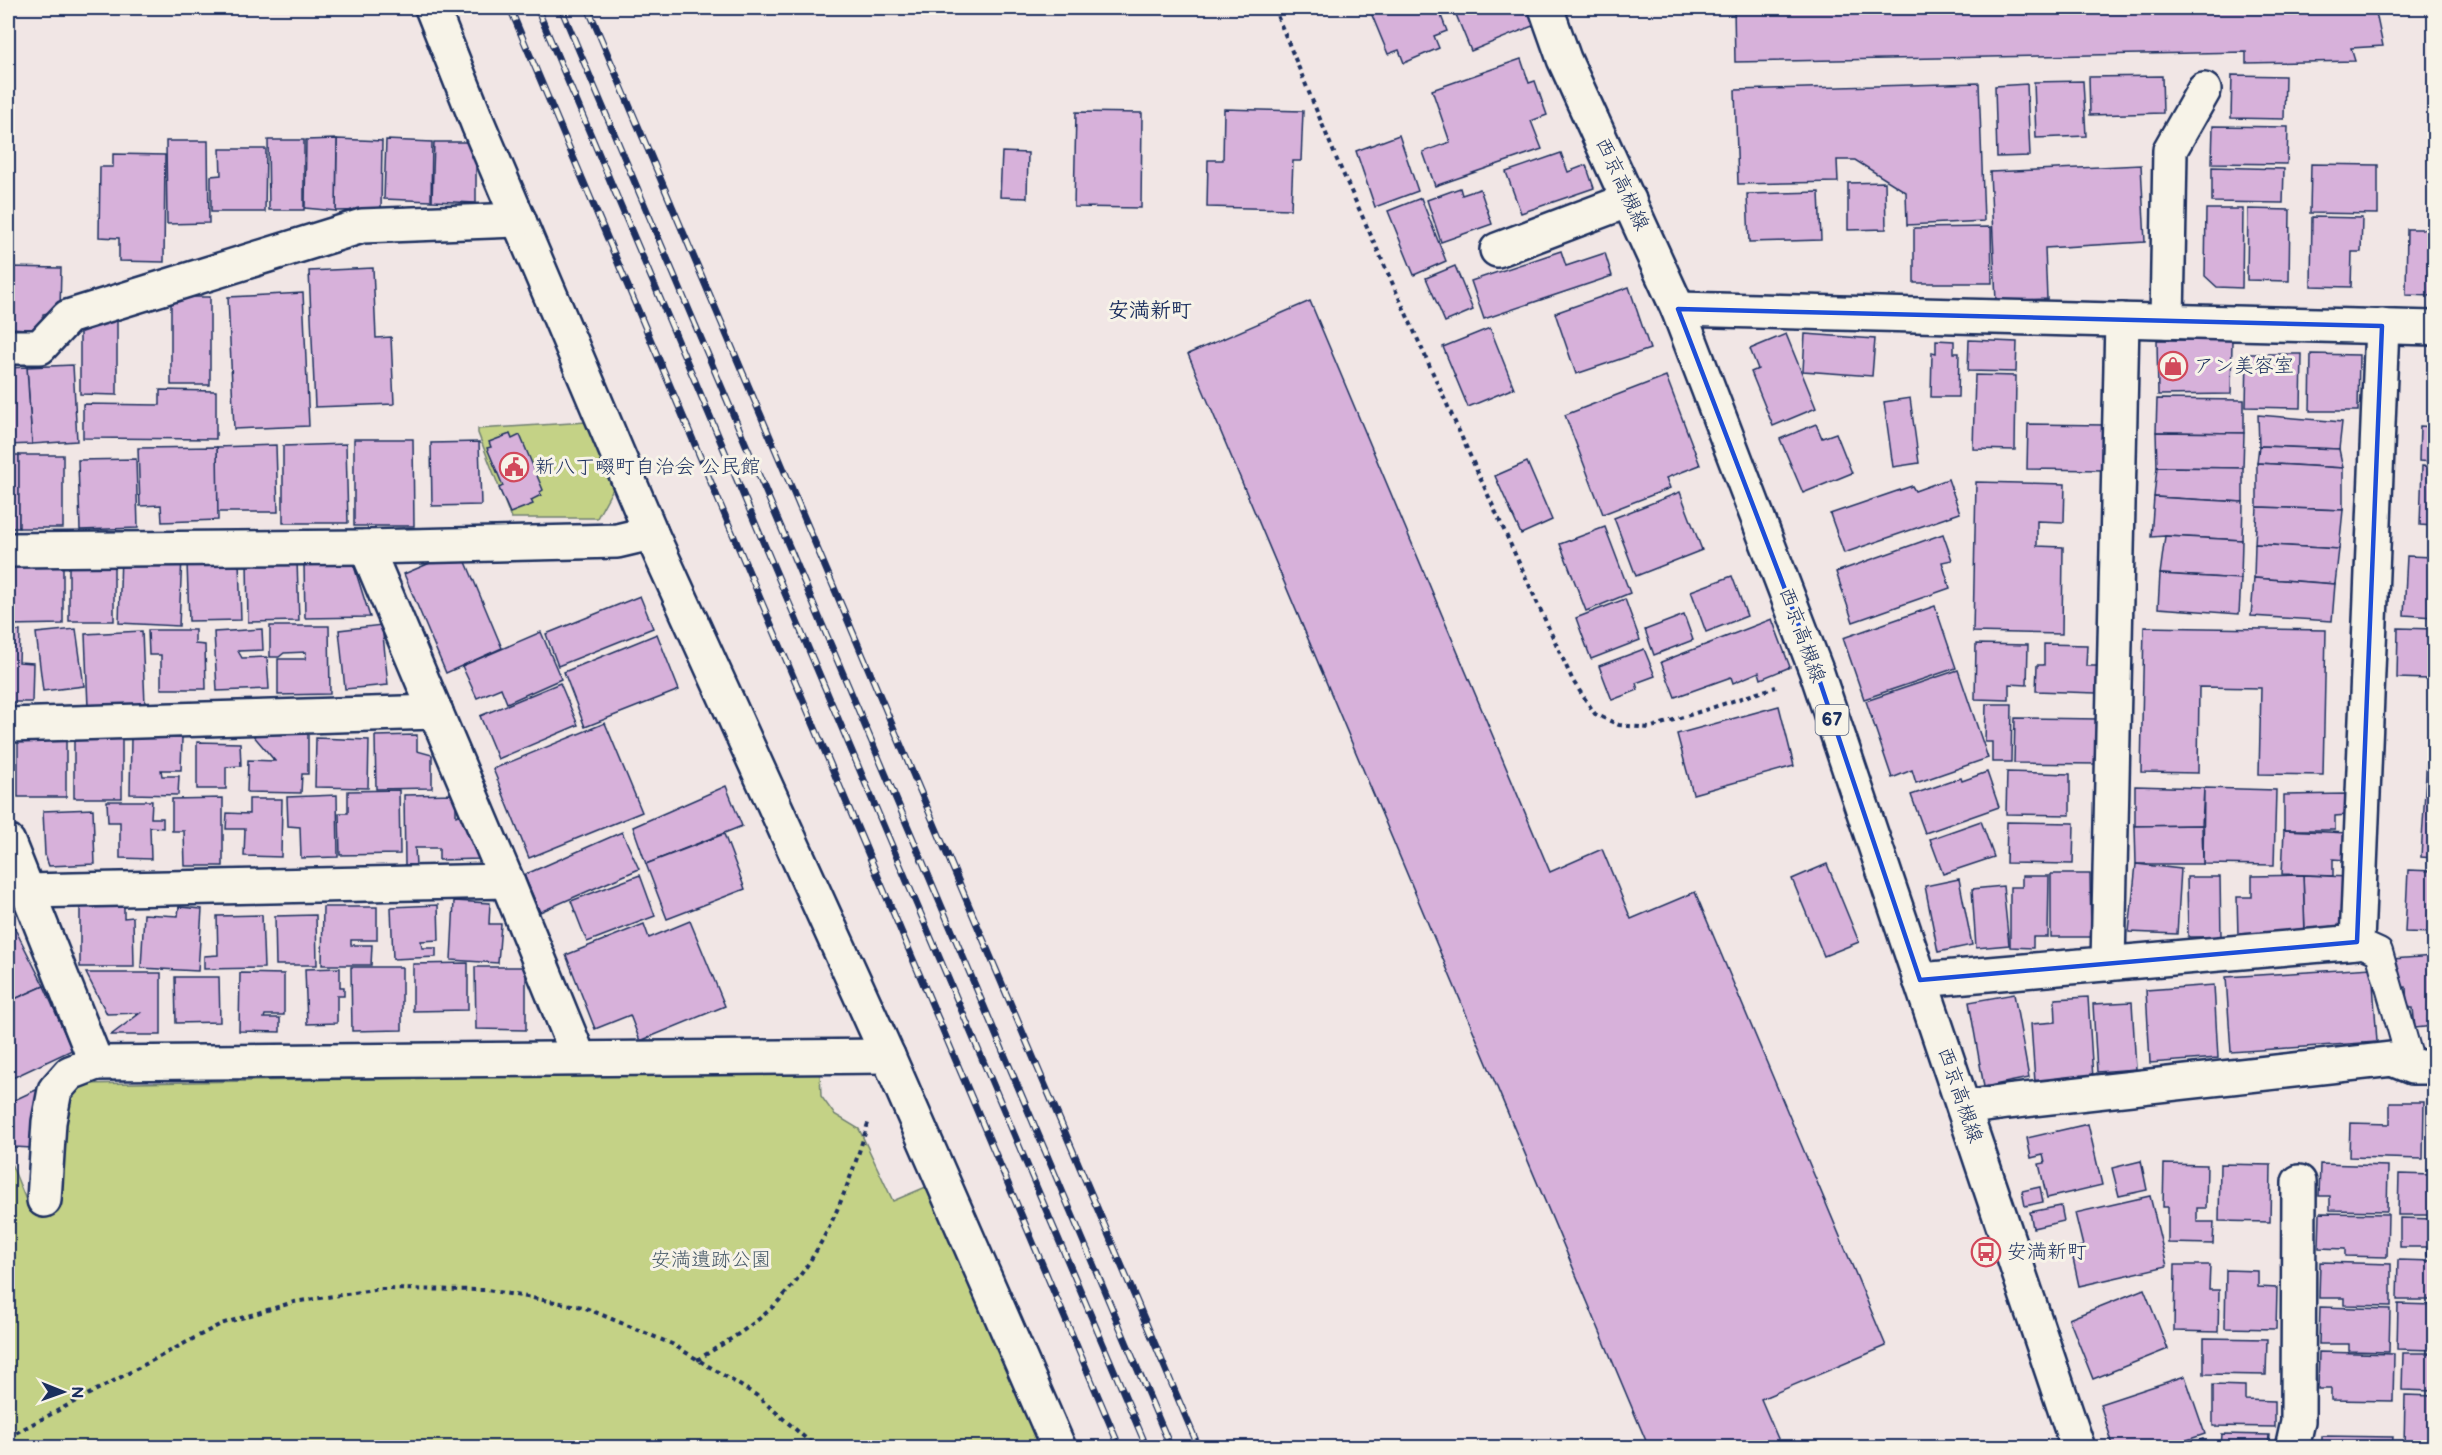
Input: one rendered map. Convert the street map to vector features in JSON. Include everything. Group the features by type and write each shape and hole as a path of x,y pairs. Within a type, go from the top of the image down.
{"street":[{"path":"432,8 651,533 888,1056 1059,1448"},
{"name":"西京高槻線","path":"1546,8 1564,59 1678,309 1817,673 2078,1448"},
{"path":"2167,321 2170,150 2204,90"},
{"path":"1497,250 1629,200"},
{"path":"8,347 40,347 68,317 362,226 519,219"},
{"path":"1678,309 2434,328"},
{"path":"2108,964 2122,320"},
{"path":"1920,980 2357,942 2382,326"},
{"path":"8,550 366,547 617,541 651,533"},
{"path":"366,547 579,1058"},
{"path":"8,725 436,712"},
{"path":"8,842 96,1063"},
{"path":"26,891 507,881"},
{"path":"44,1200 55,1090 70,1073 96,1063 888,1056"},
{"path":"1964,1108 2018,1100 2392,1059 2423,1067"},
{"path":"2292,1448 2298,1421 2299,1182"}],"lane":[{"path":"2357,942 2379,952 2423,1067"}],"path":[{"path":"1274,8 1337,160 1472,460 1573,681 1595,714 1619,725 1649,728 1817,673"},
{"path":"697,1360 756,1322 804,1271 843,1197 888,1056"},
{"path":"8,1437 221,1324 294,1302 380,1289 487,1290 583,1307 672,1344 756,1395 817,1448"}],"highlighted area":[{"path":"1678,309 2382,326 2357,942 1920,980 1817,673"}],"green space":[{"path":"587,422 615,485 597,518 511,518 478,429"},
{"name":"安満遺跡公園","path":"820,1071 821,1096 834,1114 859,1129 893,1201 933,1184 1047,1447 8,1447 8,1156 26,1200 33,1204 66,1098 80,1084"}],"building":[{"path":"1369,8 1438,8 1447,31 1434,36 1439,48 1404,63 1399,50 1388,54"},
{"path":"1463,8 1528,8 1535,25 1471,51 1455,12"},
{"path":"1734,8 2375,8 2383,46 2351,48 2355,61 2246,63 2246,52 1735,62"},
{"path":"1521,59 1529,83 1535,81 1547,115 1531,121 1542,149 1435,186 1423,152 1450,142 1432,90"},
{"path":"2232,75 2285,76 2284,119 2231,118"},
{"path":"2162,76 2163,113 2090,115 2089,77"},
{"path":"2083,81 2086,136 2036,138 2034,82"},
{"path":"1979,83 1984,221 1907,225 1906,192 1855,160 1837,160 1838,182 1738,184 1735,90"},
{"path":"2027,84 2030,156 1997,157 1995,86"},
{"path":"1224,109 1303,111 1301,161 1293,161 1291,209 1207,207 1208,160 1223,160"},
{"path":"1076,112 1142,113 1141,208 1074,207"},
{"path":"2213,126 2288,127 2287,164 2212,163"},
{"path":"1399,135 1418,191 1375,207 1356,151"},
{"path":"337,139 382,141 381,210 336,211"},
{"path":"337,139 336,211 305,208 306,140"},
{"path":"268,140 304,140 304,210 269,210"},
{"path":"386,140 432,142 431,201 384,199"},
{"path":"166,141 208,141 209,223 167,224"},
{"path":"434,142 476,142 476,203 432,201"},
{"path":"220,149 266,149 265,212 211,212 211,176 221,175"},
{"path":"1002,152 1028,153 1027,198 1000,197"},
{"path":"1561,153 1568,172 1586,165 1594,188 1521,213 1506,172"},
{"path":"113,154 165,155 164,262 119,261 119,238 99,237 100,167 113,167"},
{"path":"2311,164 2378,165 2378,214 2310,213"},
{"path":"2141,165 2145,242 2045,248 2047,299 1996,301 1990,172"},
{"path":"2212,167 2284,169 2283,203 2212,202"},
{"path":"1885,182 1886,229 1848,230 1848,183"},
{"path":"1460,188 1462,195 1480,189 1492,224 1441,242 1427,200"},
{"path":"1819,192 1821,240 1749,242 1747,194"},
{"path":"1421,198 1446,261 1414,275 1388,211"},
{"path":"2206,209 2243,209 2242,288 2217,287 2205,276"},
{"path":"2248,209 2290,210 2289,281 2247,280"},
{"path":"2312,217 2362,218 2361,252 2352,252 2351,287 2311,286"},
{"path":"1991,227 1992,283 1914,283 1914,228"},
{"path":"2407,229 2434,229 2434,296 2406,295"},
{"path":"1561,251 1566,266 1605,253 1612,276 1484,319 1471,281"},
{"path":"1455,266 1473,310 1445,322 1426,278"},
{"path":"8,267 61,268 60,310 43,314 43,330 10,328 11,298 8,298"},
{"path":"373,268 376,338 391,337 394,404 315,407 309,271"},
{"path":"1629,287 1650,349 1576,374 1555,313"},
{"path":"303,293 309,426 234,429 228,297"},
{"path":"171,297 210,297 210,385 171,385"},
{"path":"1310,301 1550,872 1602,849 1631,919 1695,892 1886,1346 1761,1399 1782,1448 1649,1448 1188,354"},
{"path":"80,321 117,321 117,395 80,394"},
{"path":"1490,328 1514,388 1468,407 1443,347"},
{"path":"1786,334 1816,408 1773,426 1751,372 1758,369 1750,349"},
{"path":"1805,334 1875,339 1872,376 1803,371"},
{"path":"1936,340 1954,341 1954,353 1959,353 1958,397 1931,397 1932,352 1936,353"},
{"path":"1969,340 2017,342 2016,372 1968,371"},
{"path":"2157,340 2232,340 2231,394 2158,395"},
{"path":"2247,354 2302,354 2301,408 2246,407"},
{"path":"2311,354 2359,355 2358,411 2310,411"},
{"path":"73,365 77,441 32,444 27,367"},
{"path":"27,367 32,444 8,445 8,368"},
{"path":"1975,375 2016,376 2015,450 1973,449"},
{"path":"1666,376 1700,465 1666,478 1670,488 1603,514 1565,415"},
{"path":"160,390 216,391 216,439 83,438 83,404 160,405"},
{"path":"2432,392 2434,392 2434,423 2431,423"},
{"path":"1910,398 1919,463 1893,467 1884,402"},
{"path":"2157,399 2244,400 2244,433 2156,432"},
{"path":"2258,415 2342,422 2339,449 2259,446"},
{"path":"1816,424 1822,438 1836,433 1852,473 1803,493 1780,439"},
{"path":"2028,424 2105,425 2104,470 2027,469"},
{"path":"2420,426 2434,427 2434,462 2419,461"},
{"path":"2156,432 2244,433 2243,468 2157,467"},
{"name":"新八丁畷町自治会 公民館","path":"510,434 512,439 520,435 543,490 540,492 541,495 531,500 533,504 510,513 499,488 503,486 487,448 491,447 489,442"},
{"path":"354,439 413,439 414,526 354,526"},
{"path":"479,442 481,505 432,506 431,443"},
{"path":"346,444 348,523 283,523 283,446"},
{"path":"276,445 278,512 217,512 217,447"},
{"path":"2259,446 2339,449 2343,468 2257,463"},
{"path":"217,447 218,520 162,522 161,505 140,506 138,448"},
{"path":"8,455 19,455 19,528 8,528"},
{"path":"19,455 63,455 63,528 19,528"},
{"path":"136,459 138,528 80,530 78,460"},
{"path":"1527,462 1552,520 1521,534 1495,476"},
{"path":"2257,463 2343,468 2343,510 2257,507"},
{"path":"2422,466 2434,467 2434,526 2420,525"},
{"path":"2157,467 2243,468 2243,502 2154,497"},
{"path":"1948,479 1960,513 1844,553 1830,514 1912,486 1915,491"},
{"path":"1976,482 2065,484 2064,522 2037,521 2037,546 2063,547 2062,634 1973,632"},
{"path":"1680,492 1702,550 1636,576 1614,518"},
{"path":"2154,497 2243,502 2242,540 2151,537"},
{"path":"2257,507 2343,510 2339,549 2255,544"},
{"path":"1605,527 1630,593 1586,611 1560,544"},
{"path":"1943,534 1952,560 1942,562 1950,588 1853,622 1836,572"},
{"path":"2165,536 2242,540 2241,579 2160,574"},
{"path":"2255,544 2339,549 2335,584 2254,578"},
{"path":"461,550 502,648 446,673 404,574"},
{"path":"121,554 182,556 179,626 119,623"},
{"path":"2407,556 2434,557 2434,617 2404,615"},
{"path":"69,558 114,558 114,621 69,621"},
{"path":"8,560 63,560 63,624 8,625"},
{"path":"239,561 241,620 189,621 187,563"},
{"path":"247,561 297,561 299,621 248,622"},
{"path":"353,563 370,617 305,618 304,564"},
{"path":"2160,574 2241,579 2239,614 2158,608"},
{"path":"1732,576 1747,616 1706,632 1691,591"},
{"path":"2254,578 2335,584 2332,621 2251,616"},
{"path":"640,596 653,628 558,666 546,634"},
{"path":"1625,599 1640,640 1591,659 1576,618"},
{"path":"1935,606 1956,668 1864,699 1843,638"},
{"path":"1684,615 1693,640 1654,655 1645,630"},
{"path":"1772,619 1790,667 1761,679 1759,672 1733,683 1731,677 1675,697 1661,662"},
{"path":"382,625 388,685 345,689 339,630"},
{"path":"270,626 329,626 330,694 278,695 278,659 305,659 306,652 284,653 279,657 270,657"},
{"path":"2144,627 2326,630 2323,775 2259,774 2261,688 2199,687 2198,773 2141,772"},
{"path":"2398,628 2434,629 2434,637 2430,636 2429,679 2397,678"},
{"path":"76,629 84,686 43,691 36,633"},
{"path":"262,629 263,650 238,651 242,658 267,657 269,689 217,691 214,632"},
{"path":"148,630 195,630 195,644 205,645 206,689 161,689 161,655 149,655"},
{"path":"8,631 20,631 19,662 33,663 32,702 8,702"},
{"path":"142,631 145,705 88,707 85,634"},
{"path":"541,632 561,679 507,703 501,688 477,698 462,666"},
{"path":"657,634 679,690 585,727 564,672"},
{"path":"2434,643 2434,858 2421,857"},
{"path":"1976,644 2028,645 2027,685 2009,684 2009,700 1975,699"},
{"path":"2044,644 2087,645 2086,666 2097,666 2096,693 2036,691 2037,665 2044,665"},
{"path":"1644,649 1655,676 1636,683 1638,690 1612,700 1599,666"},
{"path":"1958,670 1988,758 1916,783 1912,770 1892,778 1866,701"},
{"path":"560,683 578,725 498,759 480,716"},
{"path":"1986,704 2012,704 2011,762 1992,762 1992,742 1985,742"},
{"path":"1779,706 1794,766 1693,794 1677,734"},
{"path":"2015,718 2100,719 2099,764 2014,763"},
{"path":"605,723 642,812 529,858 493,769"},
{"path":"246,727 308,728 308,774 302,774 301,793 247,792 248,760 275,761"},
{"path":"417,735 417,751 432,755 432,788 376,789 375,736"},
{"path":"74,737 122,738 122,798 74,798"},
{"path":"131,738 182,738 181,770 161,770 162,776 179,776 178,795 130,794"},
{"path":"316,738 369,740 368,788 315,787"},
{"path":"18,739 66,740 66,797 18,797"},
{"path":"197,742 240,743 241,766 226,767 226,789 197,789"},
{"path":"1987,772 1999,807 1925,833 1911,795"},
{"path":"2007,772 2070,774 2070,815 2006,814"},
{"path":"726,786 742,826 646,864 633,827"},
{"path":"2135,786 2204,788 2202,825 2135,826"},
{"path":"2204,788 2276,790 2274,865 2203,864"},
{"path":"399,790 400,854 340,855 339,813 348,813 348,791"},
{"path":"456,794 456,816 461,814 481,859 439,860 439,848 415,848 416,865 405,865 404,795"},
{"path":"2347,794 2347,815 2335,816 2335,830 2284,830 2284,795"},
{"path":"337,795 338,857 301,858 300,827 288,826 287,797"},
{"path":"223,798 223,866 185,866 184,831 172,831 172,799"},
{"path":"249,799 282,799 281,857 244,856 245,829 226,829 227,813 249,814"},
{"path":"107,801 152,801 151,818 163,818 163,828 150,827 151,859 120,858 120,822 108,822"},
{"path":"93,809 95,864 49,866 45,855 43,811"},
{"path":"1981,821 1994,857 1943,874 1930,839"},
{"path":"2007,822 2074,823 2073,864 2006,863"},
{"path":"2202,825 2203,864 2136,864 2135,826"},
{"path":"2284,830 2348,833 2346,860 2333,859 2333,876 2282,874"},
{"path":"622,832 639,869 540,912 524,875"},
{"path":"724,834 745,889 667,919 646,864"},
{"path":"1827,864 1859,942 1824,956 1792,879"},
{"path":"2136,864 2181,869 2177,934 2129,932"},
{"path":"2408,870 2434,871 2434,933 2405,932"},
{"path":"2051,874 2090,874 2091,937 2051,937"},
{"path":"640,875 655,916 587,942 571,901"},
{"path":"2303,875 2348,877 2346,932 2305,934"},
{"path":"2303,875 2305,934 2238,935 2237,897 2252,897 2252,876"},
{"path":"2022,876 2049,876 2048,937 2033,937 2033,948 2010,947 2010,887 2022,887"},
{"path":"2187,877 2220,877 2221,937 2188,937"},
{"path":"1959,879 1972,945 1938,952 1925,886"},
{"path":"2003,886 2009,945 1976,948 1972,889"},
{"path":"454,901 490,903 489,924 501,924 498,963 451,960"},
{"path":"438,905 439,940 421,941 422,948 436,948 436,957 393,959 391,907"},
{"path":"80,907 124,907 124,918 133,917 134,967 80,967"},
{"path":"179,907 202,909 198,971 141,968 144,914 178,916"},
{"path":"323,907 377,907 377,940 351,940 351,945 372,945 371,965 322,965"},
{"path":"8,910 14,927 8,929"},
{"path":"262,915 264,968 204,969 204,956 218,955 217,916"},
{"path":"316,915 317,965 276,965 275,916"},
{"path":"690,921 725,1006 640,1041 630,1015 595,1029 566,955 644,924 649,938"},
{"path":"14,927 44,986 8,1002 8,929"},
{"path":"2434,956 2434,1026 2415,1028 2413,1008 2407,1008 2406,987 2394,988 2392,959"},
{"path":"468,963 468,1010 413,1011 413,964"},
{"path":"351,967 402,967 402,1030 352,1031"},
{"path":"475,967 526,967 526,1030 476,1029"},
{"path":"340,968 340,987 344,987 344,996 337,996 337,1023 307,1024 305,969"},
{"path":"2372,968 2377,1042 2231,1052 2226,977"},
{"path":"86,973 161,973 161,1035 111,1035 140,1013 107,1014"},
{"path":"240,973 284,974 284,1015 265,1015 264,1018 280,1018 280,1032 239,1031"},
{"path":"175,977 219,977 220,1022 176,1023"},
{"path":"2214,985 2218,1058 2150,1063 2146,990"},
{"path":"44,986 72,1050 8,1080 8,1002"},
{"path":"2014,994 2029,1078 1984,1087 1969,1002"},
{"path":"2088,997 2093,1079 2035,1082 2031,1024 2056,1022 2055,999"},
{"path":"2132,1002 2136,1069 2097,1072 2093,1004"},
{"path":"2433,1084 2434,1134 2432,1134"},
{"path":"38,1089 32,1148 14,1147 8,1131 8,1103"},
{"path":"2390,1102 2424,1102 2423,1159 2349,1157 2350,1123 2390,1124"},
{"path":"2088,1124 2102,1185 2047,1198 2039,1164 2045,1163 2043,1155 2031,1158 2027,1138"},
{"path":"2432,1136 2434,1136 2434,1172 2431,1172"},
{"path":"2141,1161 2147,1190 2119,1196 2112,1168"},
{"path":"2164,1164 2207,1165 2206,1208 2197,1208 2197,1222 2214,1222 2213,1244 2168,1243 2168,1207 2163,1207"},
{"path":"2220,1164 2271,1165 2270,1222 2219,1221"},
{"path":"2320,1164 2388,1166 2387,1211 2330,1210 2330,1196 2319,1196"},
{"path":"2399,1174 2434,1175 2434,1215 2398,1215"},
{"path":"2040,1187 2043,1202 2025,1206 2022,1191"},
{"path":"2150,1196 2167,1266 2079,1286 2071,1249 2083,1246 2075,1213"},
{"path":"2061,1206 2064,1221 2033,1228 2030,1212"},
{"path":"2320,1213 2388,1214 2387,1257 2345,1256 2345,1249 2319,1248"},
{"path":"2400,1218 2434,1219 2434,1256 2427,1256 2427,1247 2400,1247"},
{"path":"2398,1260 2434,1261 2434,1300 2397,1300"},
{"path":"2320,1262 2391,1264 2391,1306 2344,1305 2344,1298 2319,1298"},
{"path":"2175,1265 2210,1265 2209,1290 2219,1290 2218,1332 2174,1331"},
{"path":"2226,1270 2258,1271 2258,1287 2277,1288 2276,1329 2225,1328"},
{"path":"2144,1289 2168,1349 2093,1379 2069,1319"},
{"path":"2398,1304 2434,1305 2434,1350 2397,1349"},
{"path":"2320,1307 2390,1309 2389,1352 2349,1351 2349,1344 2319,1344"},
{"path":"2204,1338 2267,1339 2266,1375 2204,1374"},
{"path":"2319,1352 2394,1354 2393,1401 2331,1400 2331,1389 2318,1389"},
{"path":"2403,1353 2434,1353 2434,1391 2402,1390"},
{"path":"2185,1376 2205,1434 2163,1448 2114,1448 2100,1404"},
{"path":"2213,1385 2245,1386 2245,1400 2275,1401 2275,1427 2213,1426"},
{"path":"2405,1395 2434,1396 2434,1448 2404,1448"},
{"path":"2222,1434 2269,1435 2268,1448 2221,1448"},
{"path":"2322,1436 2393,1437 2392,1448 2322,1448"},
{"path":"2203,1439 2206,1448 2177,1448"}],"railway":[{"path":"510,8 1120,1448"},
{"path":"537,8 1147,1448"},
{"path":"561,8 1171,1448"},
{"path":"588,8 1199,1448"}],"place":[{"name":"アン美容室","path":"2173,366"},
{"name":"新八丁畷町自治会 公民館","path":"514,467"},
{"name":"安満新町","path":"1986,1252"}],"district":[{"name":"安満新町","path":"1150,310"}]}
